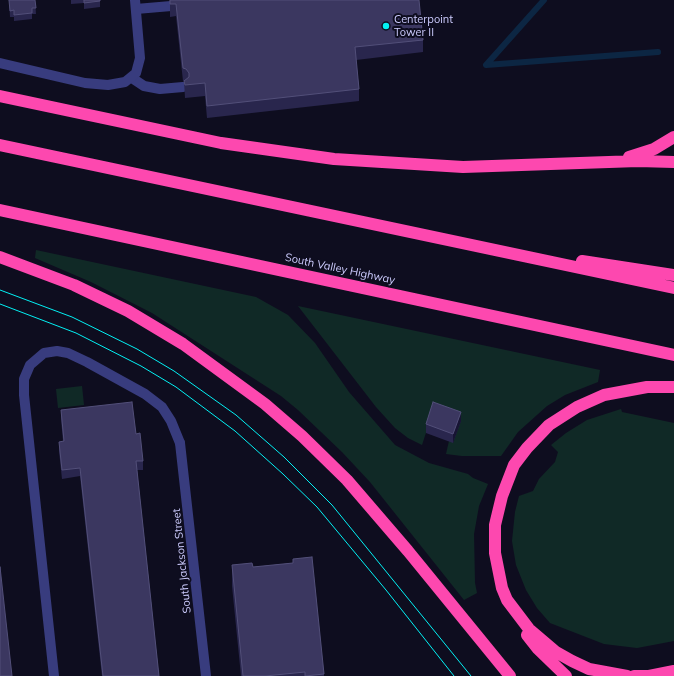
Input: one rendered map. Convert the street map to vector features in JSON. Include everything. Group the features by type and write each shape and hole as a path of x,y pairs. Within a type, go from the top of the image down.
{"highway":[{"path":"0,96 221,143 334,159 463,167 638,161 674,162"},
{"path":"568,164 631,156 654,148 674,137"},
{"path":"0,145 674,288"},
{"name":"South Valley Highway","path":"0,210 674,355"},
{"path":"450,241 674,275"},
{"path":"0,257 94,294 150,323 211,364 265,404 330,463 376,513 510,676"},
{"path":"566,676 530,640 517,622 507,600 496,565 495,525 507,479 514,465 527,448 550,425 576,407 594,399 630,389 647,387 674,387"},
{"path":"507,600 529,629 556,652 589,669 627,676"},
{"path":"634,676 649,676 674,671"}],"street":[{"path":"0,63 101,85 115,84 132,78 136,73 140,58 135,5 189,3"},
{"path":"132,78 144,86 160,89 183,87"},
{"name":"South Jackson Street","path":"54,676 24,396 24,379 30,365 44,353 57,351 87,362 145,394 162,407 171,421 180,443 206,676"}],"green space":[{"path":"36,250 256,297 288,315 315,343 349,392 395,445 429,463 468,474 473,478 488,484 479,506 474,534 475,583 477,593 464,600 370,482 342,452 281,396 152,313 91,282 35,258"},
{"path":"298,306 600,370 598,382 565,395 547,406 518,432 501,456 462,456 446,454 449,441 453,442 433,411 422,445 408,438 395,428 376,407"},
{"path":"82,386 84,405 58,408 56,389"},
{"path":"621,409 622,412 674,423 674,641 637,648 604,644 550,623 537,608 526,590 516,565 512,541 515,512 519,496 533,491 539,479 555,462 558,452 551,445 566,433 587,420"}],"building":[{"path":"9,0 35,0 36,8 32,8 32,13 14,15 14,10 10,11"},
{"path":"84,0 100,0 100,1 84,3"},
{"path":"170,0 419,0 423,40 355,47 359,89 207,106 205,83 185,85 184,81 189,77 189,73 183,68 176,4 170,4"},
{"path":"132,402 136,434 140,433 143,461 136,461 159,676 103,676 80,468 62,470 59,442 64,441 61,410"},
{"path":"433,402 461,412 453,434 426,424"},
{"path":"312,557 324,674 305,676 305,672 265,676 243,676 232,565 252,563 253,567 293,563 293,559"},
{"path":"0,567 12,676 0,676"}],"waterway":[{"path":"544,0 486,65 658,52"}],"tram line":[{"path":"0,290 72,317 137,349 174,371 236,415 284,457 332,505 471,676"},
{"path":"0,304 76,333 141,366 176,387 235,431 317,507 386,590 454,676"}],"place":[{"name":"Centerpoint Tower II","path":"386,26"}]}
